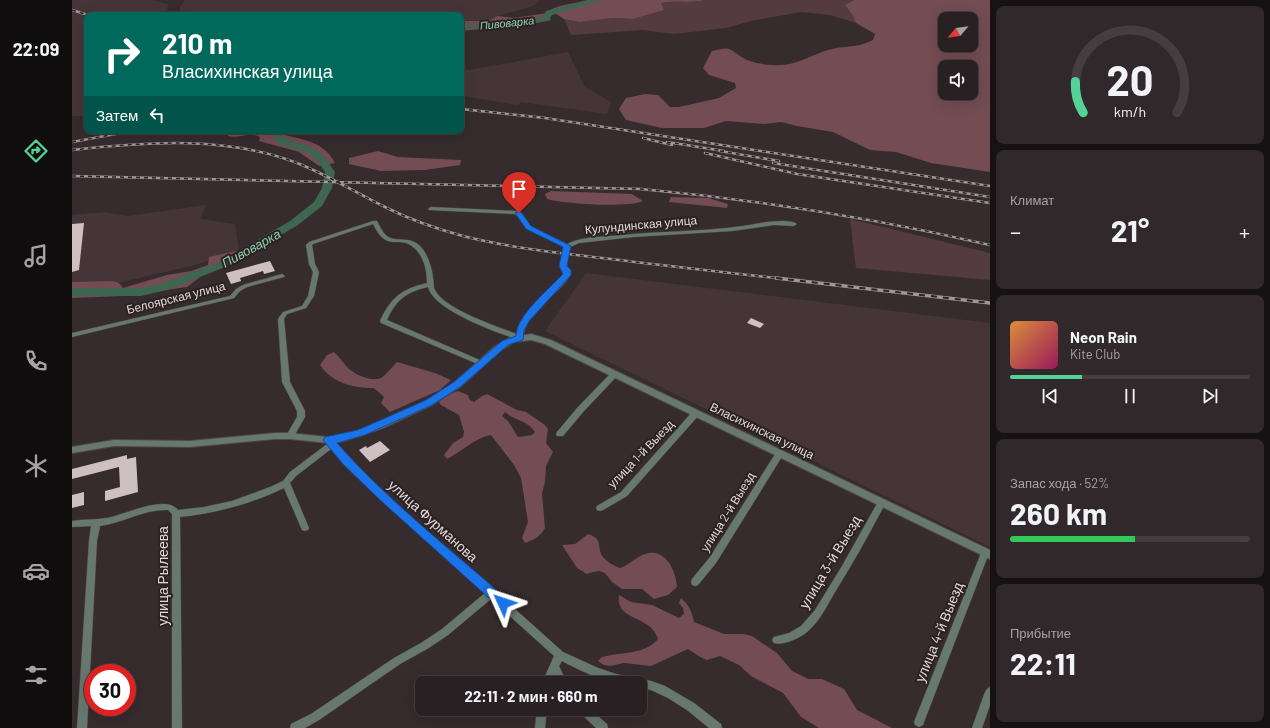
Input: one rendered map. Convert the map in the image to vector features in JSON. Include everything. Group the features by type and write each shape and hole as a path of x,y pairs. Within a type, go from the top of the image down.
{"street":[{"path":"431,209 515,212 521,215 529,228 567,246 563,266 567,270 567,275 526,318 520,330 520,338"},
{"name":"Власихинская улица","path":"290,436 301,417 301,411 286,382 281,319 285,313 304,307 311,296 316,272 312,264 310,245 365,224 375,222 380,234 384,238 416,245 424,258 430,276 431,289 438,299 456,310 520,338"},
{"name":"Кулундинская улица","path":"567,246 578,241 633,235 732,230 774,223 794,224"},
{"name":"Белоярская улица","path":"72,335 218,301 232,297 238,290 245,286 282,276"},
{"path":"431,284 411,289 401,294 388,308 383,320 480,363"},
{"name":"Власихинская улица","path":"330,442 362,433 418,408 445,393 505,343 520,338 531,337 548,342 988,554"},
{"path":"560,434 614,374"},
{"name":"улица 1-й Выезд","path":"600,508 624,494 696,413"},
{"path":"72,450 114,443 190,444 290,436 330,442"},
{"name":"улица Рылеева","path":"177,728 176,514 194,513 231,505 268,493 286,483 293,474 330,442"},
{"name":"улица Фурманова","path":"330,442 388,500 560,655 582,668 609,676"},
{"name":"улица 2-й Выезд","path":"695,582 713,560 780,453"},
{"path":"286,483 305,528"},
{"name":"улица 3-й Выезд","path":"777,640 791,637 804,629 818,613 845,569 882,502"},
{"path":"72,524 87,522 96,523 168,507 176,514"},
{"path":"82,728 93,541 96,523"},
{"name":"улица 4-й Выезд","path":"919,722 988,554"},
{"path":"295,728 315,717 397,661 445,632 492,593"},
{"path":"550,676 560,655"},
{"path":"554,666 559,676"},
{"name":"улица Фурманова","path":"647,685 679,699 699,712 717,728"},
{"path":"977,726 990,692"},
{"path":"540,728 541,716"},
{"path":"590,716 603,728"}],"shaded area":[{"path":"72,0 152,0 168,4 167,12 84,12 84,116 72,116"},
{"path":"185,0 540,0 534,6 497,16 489,21 464,21 464,12 181,12 180,7"},
{"path":"587,0 705,0 694,2 661,3 664,10 633,19 614,18 579,22 564,19 550,10 559,6"},
{"path":"705,0 854,0 845,5 856,23 830,15 801,12 751,21 726,28 674,34 643,30 571,35 564,19 579,22 614,18 633,19 664,10 661,3 694,2"},
{"path":"854,0 990,0 990,172 931,163 896,152 870,150 833,132 781,122 765,124 726,121 704,128 662,128 626,120 619,109 626,98 645,94 658,95 670,107 679,107 719,98 736,88 735,83 709,75 703,68 712,51 724,48 730,49 745,59 751,61 780,65 795,63 828,50 861,45 873,40 875,34 856,23 845,5"},
{"path":"547,13 551,20 532,24 464,31 464,21 489,21 497,16 514,18"},
{"path":"568,52 585,87 611,102 607,114 521,102 518,105 464,96 464,69 469,70"},
{"path":"228,134 281,134 305,140 312,142 325,150 335,163 319,166 299,152 259,141 260,137 256,135 237,137 228,136"},
{"path":"378,151 398,157 461,160 460,165 425,170 381,171 349,164 349,158"},
{"path":"551,191 632,194 643,201 611,205 555,201 547,199 545,194"},
{"path":"671,197 708,198 728,204 727,208 669,202"},
{"path":"206,205 200,219 235,224 239,251 195,265 101,287 72,285 72,215 103,212 128,216"},
{"path":"850,219 990,253 990,280 856,268"},
{"path":"236,251 243,255 231,263 208,271 187,287 123,296 72,298 72,282 113,281 119,283 123,288 167,275 191,271 208,265 209,257"},
{"path":"586,273 990,323 990,547 545,331"},
{"path":"334,352 351,371 368,378 381,378 397,362 435,373 451,380 440,390 390,412 381,403 384,397 374,388 358,387 344,383 337,380 325,371 320,365 327,355"},
{"path":"458,391 468,395 470,400 474,402 487,394 517,410 526,412 545,425 548,429 546,443 553,452 546,466 545,482 542,493 545,528 534,539 525,543 522,538 528,522 521,478 514,465 491,435 479,439 447,459 444,455 453,443 463,437 464,432 459,415 441,405 439,402 447,395","holes":["505,412 528,425 535,432 532,435 518,437 508,421 502,416"]},
{"path":"588,534 596,538 598,541 603,557 611,564 620,568 645,554 652,553 664,557 672,567 677,587 668,595 654,599 642,589 622,589 612,582 605,573 599,571 587,574 577,568 562,545 575,544"},
{"path":"619,595 631,602 652,605 679,618 684,614 683,608 679,603 681,598 690,609 694,622 724,634 744,634 752,636 777,653 792,671 808,679 822,679 844,689 857,710 892,728 819,728 801,717 783,693 751,676 739,665 720,656 707,660 688,649 651,666 624,663 610,666 604,665 598,661 602,657 646,648 658,639 654,631 648,625 622,610 619,604"}],"building":[{"path":"84,223 79,270 72,272 72,224"},
{"path":"270,261 275,271 264,274 263,271 240,278 241,281 231,284 226,273"},
{"path":"751,318 764,324 760,328 747,323"},
{"path":"380,441 390,450 370,462 359,450 366,446 367,448"},
{"path":"127,455 127,459 136,457 138,492 105,501 105,491 120,487 119,467 72,479 72,469"},
{"path":"84,492 84,505 72,508 72,495"}],"waterway":[{"name":"Пивоварка","path":"464,28 545,19 549,13 598,0"},
{"name":"Пивоварка","path":"72,292 141,292 163,287 224,264 294,223 318,204 327,188 330,172 323,161 310,150 282,142 276,134"}],"railway":[{"path":"72,10 84,14"},
{"path":"464,109 545,118 990,186"},
{"path":"72,142 116,134"},
{"path":"643,138 672,145"},
{"path":"667,142 724,151"},
{"path":"72,150 159,143 217,145 274,155 302,165 336,182"},
{"path":"720,151 779,161"},
{"path":"705,153 797,174 990,203"},
{"path":"773,163 990,197"},
{"path":"72,176 336,182"},
{"path":"336,182 641,189 685,193 773,204 860,218 990,245"},
{"path":"336,182 376,203 405,216 434,227 483,241 541,251 780,278"},
{"path":"780,278 785,279"},
{"path":"780,278 990,303"}],"route":[{"path":"503,603 454,558 382,496 331,445 328,440 344,438 362,433 429,403 457,384 505,343 520,338 520,330 526,318 567,275 567,270 563,266 567,246 529,228 519,213"}]}
